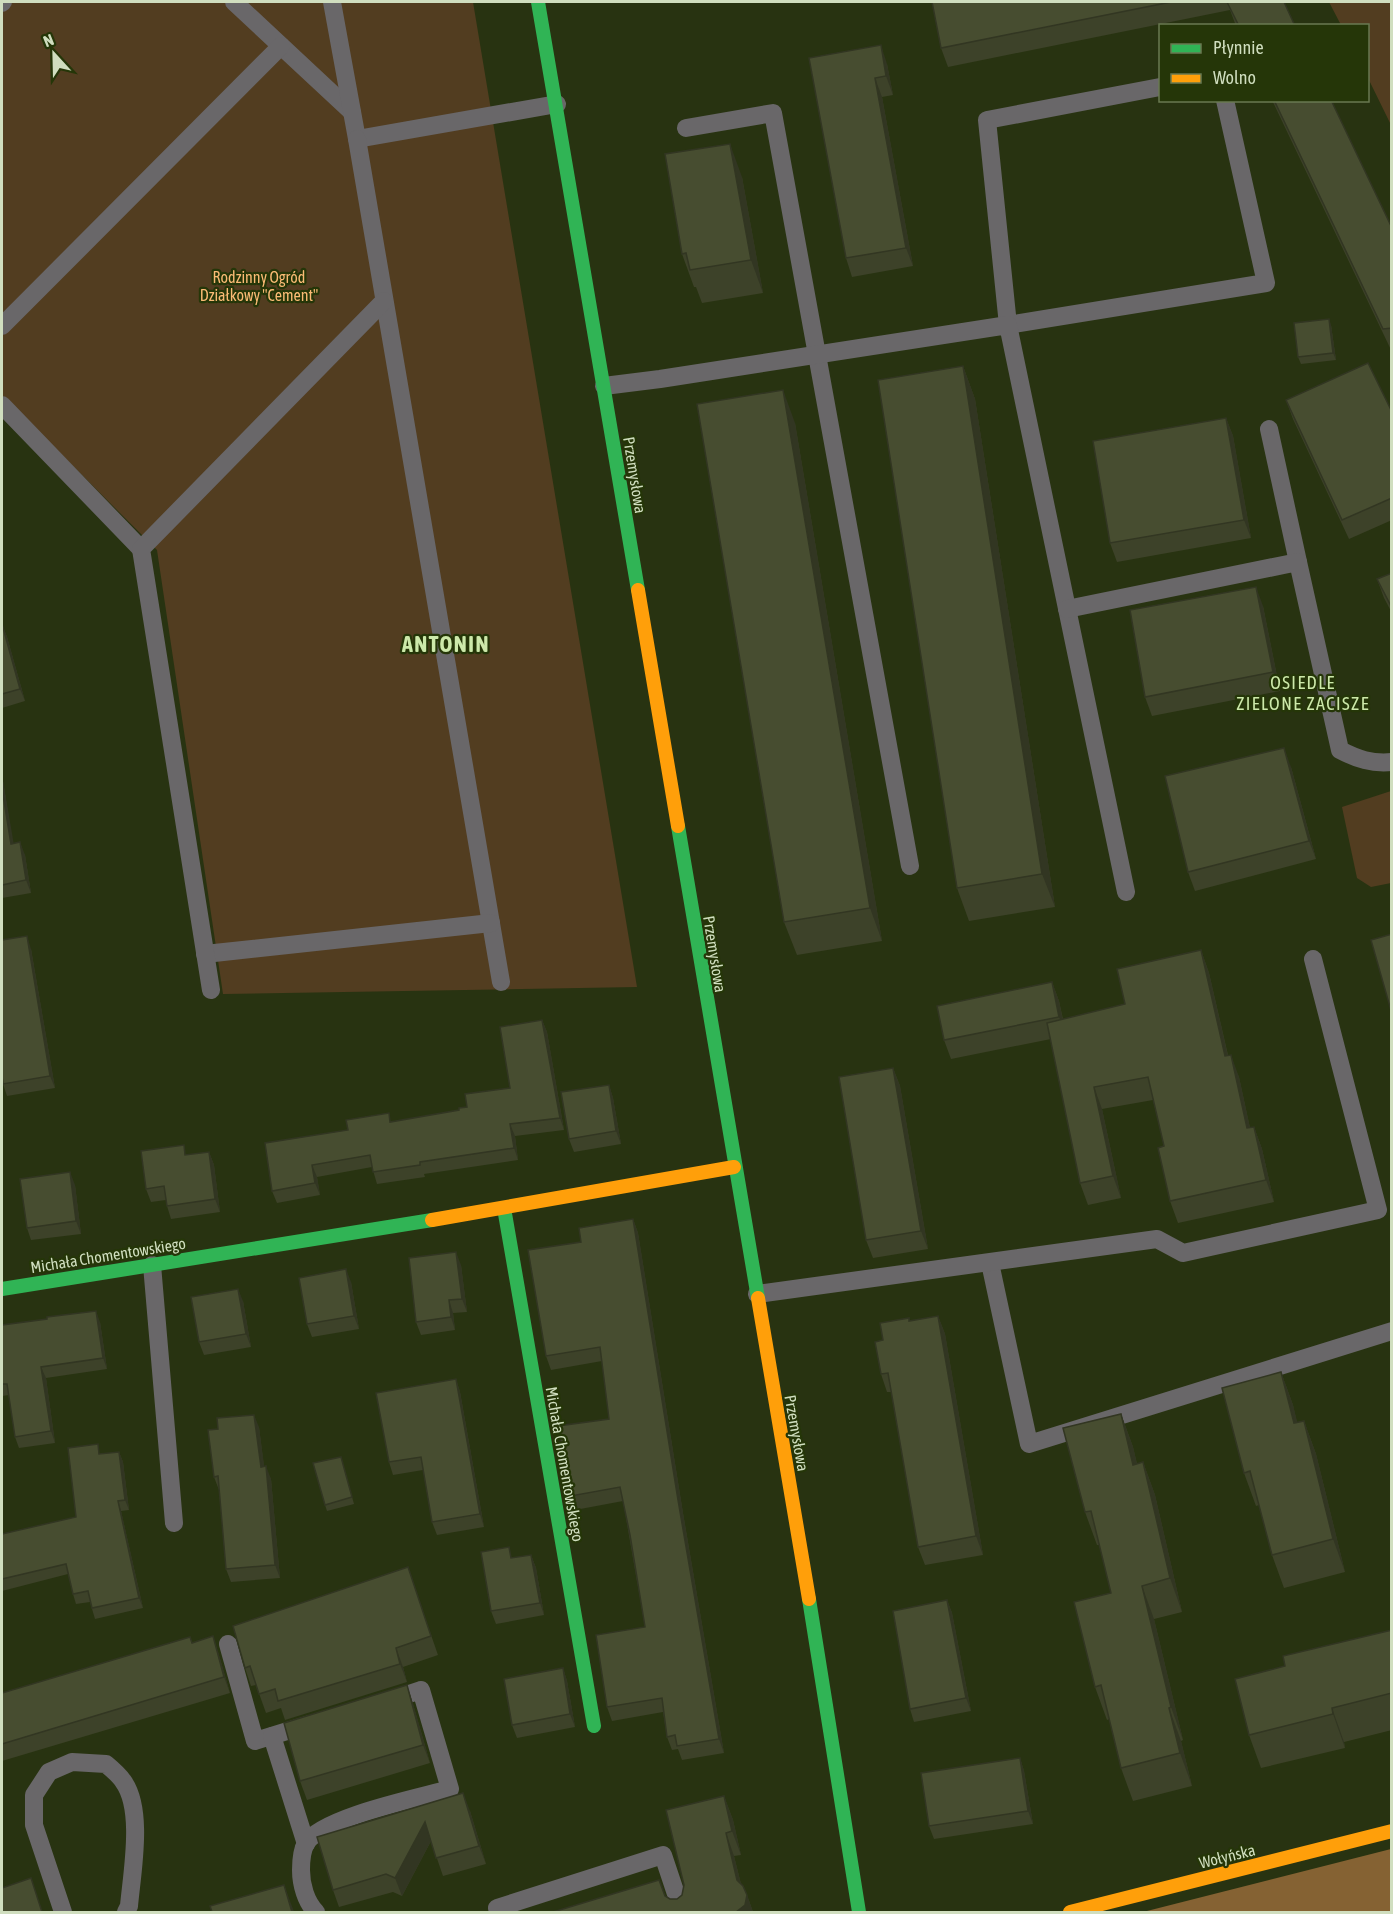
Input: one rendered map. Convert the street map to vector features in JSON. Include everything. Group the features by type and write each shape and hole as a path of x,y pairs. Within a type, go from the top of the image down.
{"main road":[{"name":"Przemysłowa","path":"538,2 757,1294 859,1912"},
{"name":"Michała Chomentowskiego","path":"2,1289 504,1209 734,1167"},
{"name":"Michała Chomentowskiego","path":"504,1209 594,1726"},
{"name":"Wołyńska","path":"1070,1912 1392,1831"}],"lane":[{"path":"234,2 352,112"},
{"path":"332,2 501,982"},
{"path":"2,326 282,46"},
{"path":"1126,892 1008,325 987,120 1159,87"},
{"path":"604,386 1008,325 1266,283 1225,102"},
{"path":"357,139 557,104"},
{"path":"686,128 774,113 910,866"},
{"path":"141,549 384,301"},
{"path":"2,405 141,549 211,990"},
{"path":"1269,429 1340,750 1358,759 1379,763 1392,762"},
{"path":"1067,609 1298,562"},
{"path":"205,954 491,923"},
{"path":"757,1294 1157,1239 1182,1253 1378,1210 1313,958"},
{"path":"990,1263 1029,1444 1392,1331"},
{"path":"152,1265 174,1523"},
{"path":"228,1644 255,1741 330,1718"},
{"path":"306,1844 323,1828 345,1818 450,1789 422,1690 376,1704"},
{"path":"272,1736 306,1844 301,1864 301,1881 311,1907 316,1912"},
{"path":"63,1912 34,1825 34,1795 49,1772 72,1762 106,1764 124,1781 135,1808 135,1837 129,1906 126,1912"},
{"path":"497,1908 663,1855 682,1912"}],"green space":[{"name":"Rodzinny Ogród Działkowy \"Cement\"","path":"2,2 473,2 637,987 223,994 157,550 2,395"},
{"path":"1329,2 1391,2 1391,125 1369,80 1369,24 1340,24"},
{"path":"1391,791 1391,883 1371,887 1357,878 1342,807"}],"shaded area":[{"path":"1391,1849 1391,1912 1143,1912"}],"building":[{"path":"932,2 1171,2 941,48"},
{"path":"1227,2 1284,2 1294,24 1238,24"},
{"path":"881,45 886,76 875,78 906,248 846,258 809,58"},
{"path":"1275,102 1332,102 1392,228 1392,328 1383,329"},
{"path":"730,144 751,260 690,270 686,253 682,254 665,154"},
{"path":"1329,319 1333,353 1298,357 1294,323"},
{"path":"1368,363 1392,412 1392,498 1342,520 1286,400"},
{"path":"963,366 1042,874 957,888 878,380"},
{"path":"783,390 870,908 784,922 697,404"},
{"path":"1226,418 1244,520 1110,543 1093,441"},
{"path":"1392,573 1392,608 1377,579"},
{"path":"1256,587 1273,672 1145,697 1130,610"},
{"path":"2,624 20,689 2,694"},
{"path":"1284,748 1309,841 1188,872 1165,776"},
{"path":"2,789 11,844 20,842 26,880 2,885"},
{"path":"1392,934 1392,1014 1371,940"},
{"path":"27,936 50,1076 3,1084 2,940"},
{"path":"1201,950 1225,1056 1231,1055 1247,1128 1254,1127 1266,1180 1170,1201 1158,1148 1164,1146 1148,1077 1094,1087 1113,1176 1080,1183 1047,1023 1125,1004 1117,969"},
{"path":"1052,982 1059,1017 944,1040 937,1006"},
{"path":"542,1020 560,1118 510,1124 514,1148 420,1162 420,1165 373,1172 370,1155 312,1165 315,1183 272,1191 265,1143 348,1130 346,1120 389,1113 390,1122 459,1110 459,1108 467,1107 465,1094 510,1088 500,1027"},
{"path":"893,1068 921,1231 866,1240 839,1077"},
{"path":"609,1085 616,1131 569,1139 561,1092"},
{"path":"184,1145 185,1155 209,1152 215,1199 167,1206 164,1186 146,1189 141,1151"},
{"path":"70,1172 76,1221 27,1228 20,1179"},
{"path":"633,1219 719,1739 677,1746 675,1735 667,1737 662,1698 607,1707 596,1635 645,1627 630,1535 620,1487 571,1496 558,1426 609,1419 600,1347 546,1356 528,1250 581,1242 579,1228"},
{"path":"456,1252 462,1299 449,1300 451,1317 416,1322 409,1258"},
{"path":"346,1269 354,1316 307,1324 299,1278"},
{"path":"238,1289 246,1334 199,1342 191,1297"},
{"path":"96,1311 103,1358 41,1367 51,1431 15,1437 7,1384 2,1384 2,1325"},
{"path":"938,1316 976,1536 918,1547 888,1373 881,1374 875,1342 883,1340 880,1323"},
{"path":"1281,1372 1294,1423 1304,1421 1333,1539 1272,1555 1250,1471 1244,1473 1222,1388"},
{"path":"456,1379 480,1514 432,1522 421,1457 389,1462 376,1393"},
{"path":"1121,1414 1133,1465 1143,1462 1170,1578 1142,1586 1180,1753 1121,1768 1101,1685 1095,1687 1074,1602 1111,1593 1091,1511 1085,1512 1063,1428"},
{"path":"254,1415 261,1467 266,1466 275,1565 226,1569 218,1476 214,1477 208,1430 218,1429 217,1418"},
{"path":"98,1444 99,1454 119,1452 125,1500 118,1501 139,1598 92,1608 88,1591 73,1594 66,1564 2,1579 2,1534 76,1517 68,1448"},
{"path":"341,1457 352,1497 325,1505 313,1463"},
{"path":"509,1547 511,1558 531,1555 540,1603 491,1611 481,1552"},
{"path":"408,1567 431,1636 396,1648 400,1664 278,1701 275,1689 259,1694 250,1666 245,1668 233,1626"},
{"path":"947,1600 966,1698 910,1709 893,1611"},
{"path":"1392,1630 1392,1693 1332,1708 1333,1714 1249,1735 1235,1679 1285,1666 1283,1656"},
{"path":"213,1636 224,1677 2,1744 2,1693 190,1637 192,1643"},
{"path":"563,1668 570,1714 512,1725 504,1679"},
{"path":"407,1685 423,1745 300,1781 284,1723"},
{"path":"1020,1758 1028,1811 929,1826 921,1773"},
{"path":"463,1793 479,1846 436,1858 425,1822 395,1878 386,1874 333,1890 317,1837"},
{"path":"724,1796 732,1831 726,1833 737,1880 747,1895 745,1905 736,1912 553,1912 659,1880 665,1896 677,1899 682,1895 684,1885 666,1810"},
{"path":"31,1878 42,1912 2,1912 2,1888"},
{"path":"284,1885 292,1912 212,1912 210,1906"}],"traffic: fast":[{"path":"538,2 638,590"},
{"path":"678,826 758,1298"},
{"path":"504,1208 594,1726"},
{"path":"2,1289 432,1220"},
{"path":"809,1599 859,1912"}],"traffic: slow":[{"path":"638,590 678,826"},
{"path":"432,1220 734,1167"},
{"path":"758,1298 809,1599"},
{"path":"1070,1912 1392,1831"}],"district":[{"name":"ANTONIN","path":"446,644"},
{"name":"OSIEDLE ZIELONE ZACISZE","path":"1303,693"}]}
